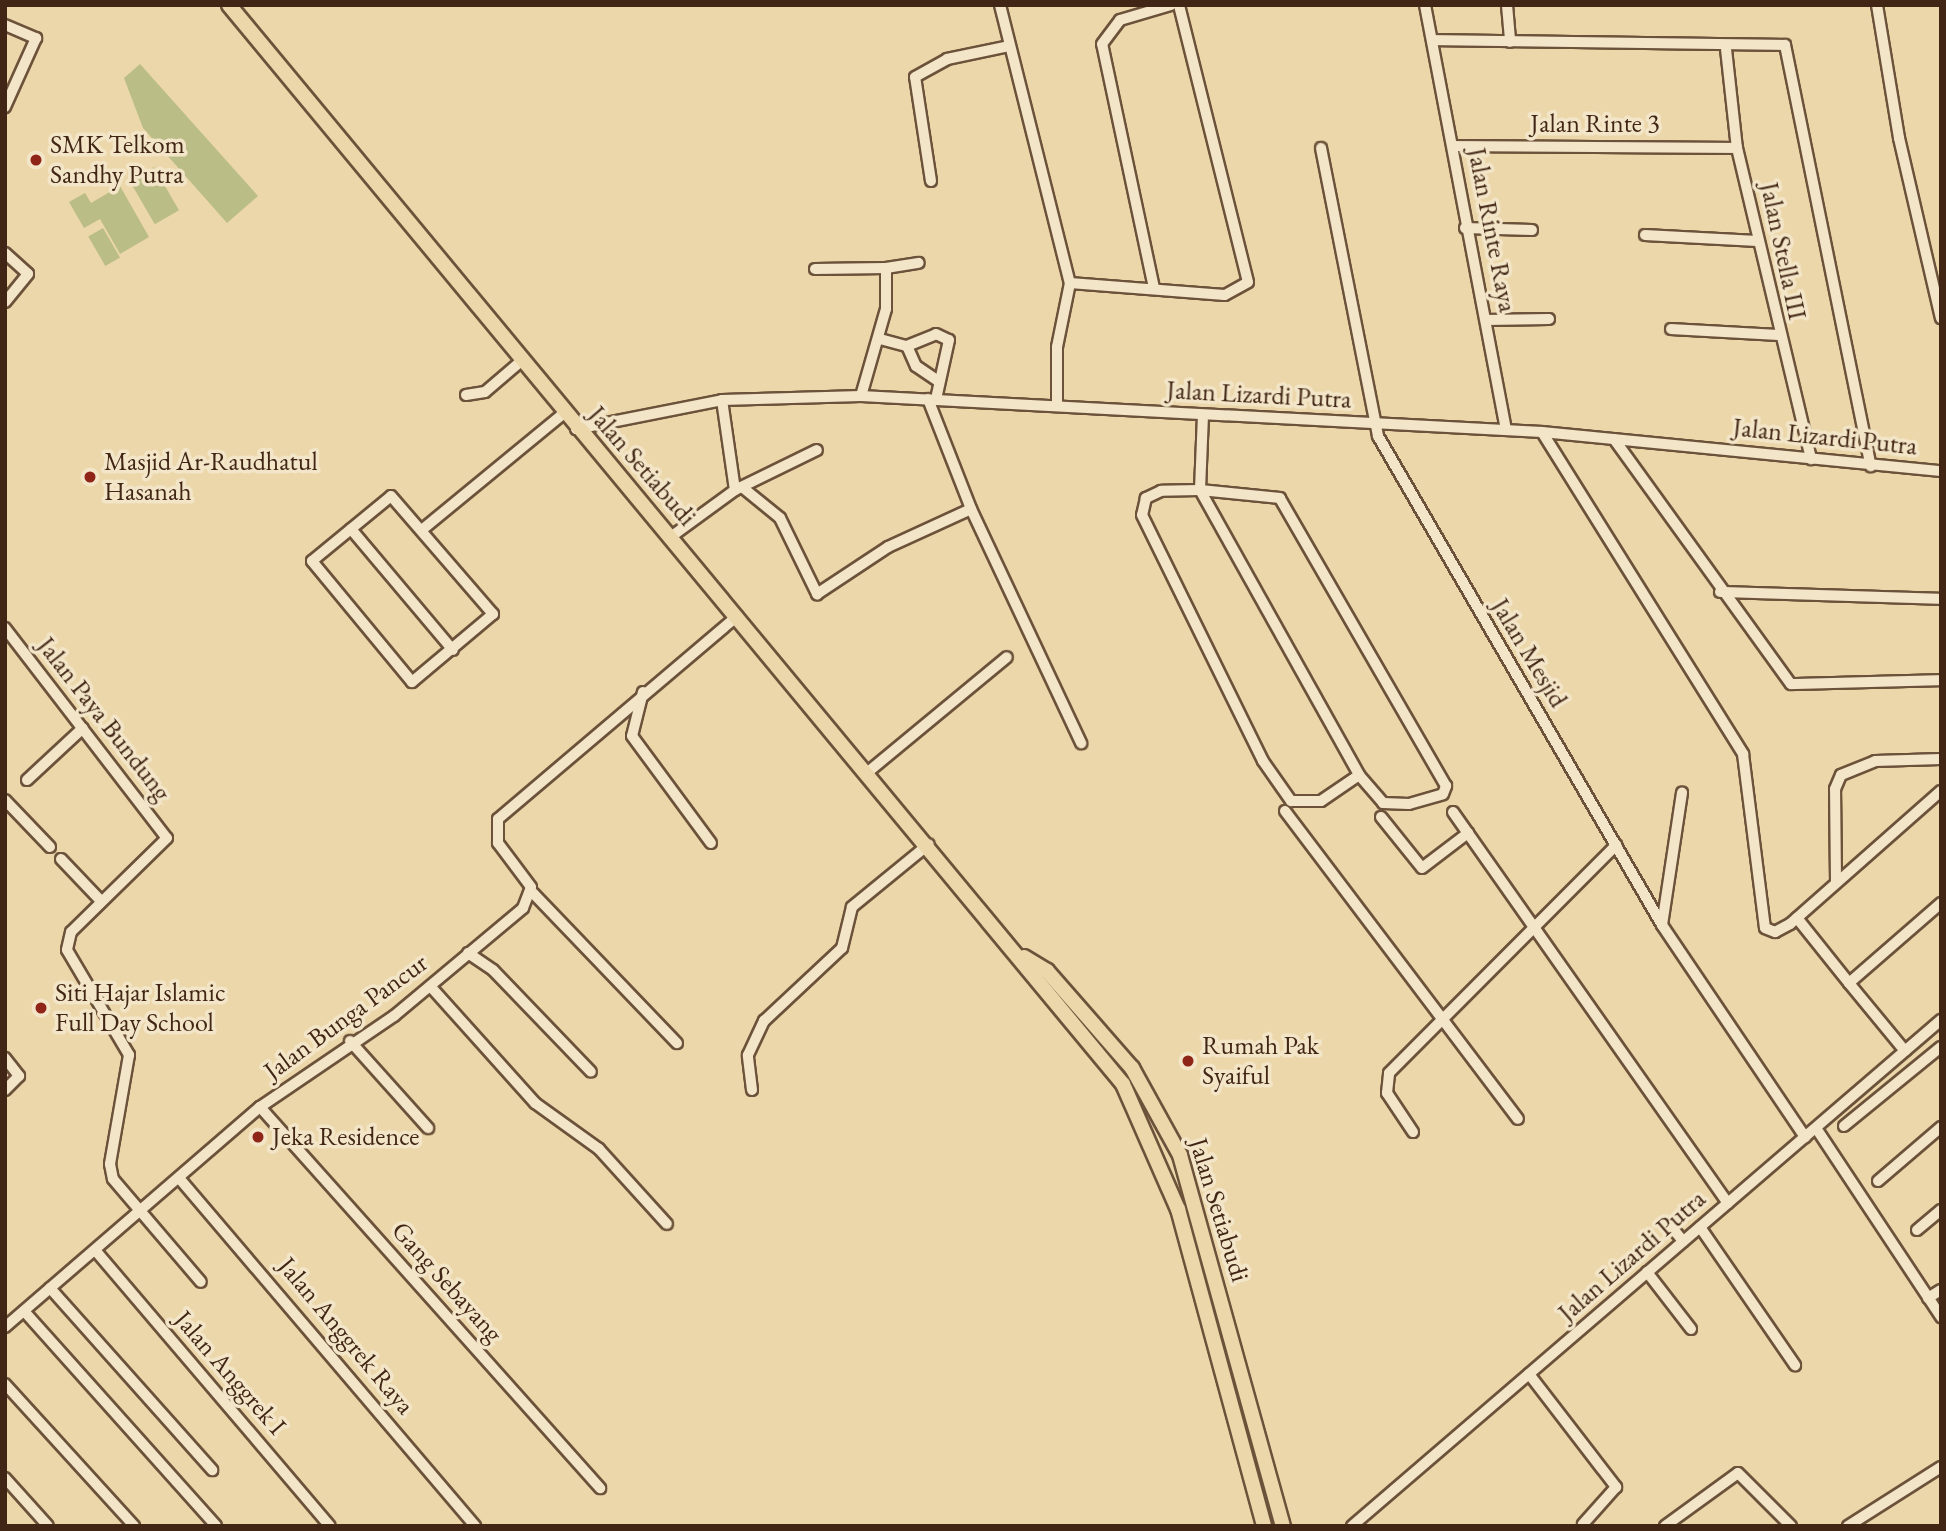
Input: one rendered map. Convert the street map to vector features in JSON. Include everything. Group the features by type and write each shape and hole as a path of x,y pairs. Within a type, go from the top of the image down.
{"main road":[{"name":"Jalan Setiabudi","path":"229,5 519,363 672,536 1022,956 1034,982 1116,1073 1153,1142 1204,1294 1264,1526"},
{"name":"Jalan Setiabudi","path":"1022,956 1047,971 1132,1068 1180,1155 1283,1526"}],"street":[{"path":"1000,5 1070,283 1057,347 1057,406"},
{"path":"1154,288 1102,44 1120,20 1171,5"},
{"path":"1070,283 1235,295 1248,282 1179,5"},
{"name":"Jalan Rinte Raya","path":"1424,5 1433,40 1465,228 1486,320 1506,429"},
{"path":"1507,5 1510,42"},
{"path":"1877,5 1899,138 1941,318"},
{"path":"5,25 37,38 5,107"},
{"path":"1433,40 1726,49 1779,44 1788,54 1871,466"},
{"path":"931,181 915,76 947,59 1009,46"},
{"name":"Jalan Stella III","path":"1726,49 1737,148 1778,335 1811,459"},
{"name":"Jalan Rinte 3","path":"1453,146 1737,148"},
{"name":"Jalan Mesjid","path":"1321,148 1373,425 1662,925 1805,1137"},
{"path":"1465,228 1532,230"},
{"path":"1645,235 1757,241"},
{"path":"5,253 28,274 5,302"},
{"path":"815,269 886,268 919,263"},
{"path":"861,396 880,339 886,268"},
{"path":"1486,320 1549,319"},
{"path":"1671,329 1778,335"},
{"path":"880,339 907,346 936,334 949,340 951,353 937,380 932,399 971,509 1081,743"},
{"path":"907,346 916,366 937,380"},
{"path":"466,396 485,391 519,363"},
{"name":"Jalan Lizardi Putra","path":"576,429 722,400 861,396 1373,425 1506,429 1941,471"},
{"path":"722,400 738,488 780,518 817,594 888,547 971,509"},
{"path":"423,529 563,414"},
{"path":"1203,415 1200,490 1359,775 1383,803 1423,802 1447,789 1280,498 1200,490 1152,494 1142,515 1263,761 1291,801 1321,801 1359,775"},
{"path":"1542,432 1743,754 1762,923 1775,932 1797,918 1836,881 1941,792"},
{"path":"1614,439 1720,592 1791,684 1941,680"},
{"path":"672,536 738,488 817,450"},
{"path":"391,496 423,529 494,614 453,650 408,680 312,563 351,529 391,496"},
{"path":"351,529 453,650"},
{"path":"1720,592 1941,599"},
{"path":"677,1043 533,893 498,843 498,819 645,690 737,616"},
{"name":"Jalan Paya Bundung","path":"5,628 167,838 101,901"},
{"path":"869,772 1007,657"},
{"path":"645,690 632,736 711,843"},
{"path":"27,780 83,728"},
{"path":"1836,881 1835,789 1840,775 1875,761 1941,759"},
{"path":"1662,925 1682,792"},
{"path":"5,800 51,847"},
{"path":"1285,811 1446,1020 1518,1119"},
{"path":"1453,813 1728,1203"},
{"path":"1381,817 1422,868 1468,833"},
{"path":"752,1090 748,1055 764,1021 842,948 852,907 929,844"},
{"path":"1413,1132 1387,1093 1385,1080 1538,930 1616,845"},
{"path":"61,859 101,901 71,932 67,950 127,1049 110,1164 113,1179 201,1282"},
{"name":"Jalan Bunga Pancur","path":"5,1327 260,1107 350,1041 431,987 533,893"},
{"path":"1849,983 1941,903"},
{"path":"1797,918 1905,1051"},
{"path":"468,953 493,970 591,1072"},
{"path":"431,987 534,1103 599,1149 667,1224"},
{"path":"1937,1024 1941,1037"},
{"name":"Jalan Lizardi Putra","path":"1352,1526 1937,1024"},
{"path":"350,1041 428,1128"},
{"path":"1844,1126 1941,1048"},
{"path":"5,1058 19,1076 5,1090"},
{"name":"Gang Sebayang","path":"260,1107 600,1488"},
{"path":"1878,1181 1941,1127"},
{"path":"1816,1128 1941,1317"},
{"name":"Jalan Anggrek Raya","path":"179,1178 475,1526"},
{"path":"1917,1230 1941,1210"},
{"path":"1671,1224 1684,1241"},
{"path":"1700,1227 1795,1364"},
{"name":"Jalan Anggrek I","path":"95,1250 330,1526"},
{"path":"1647,1272 1692,1329"},
{"path":"50,1288 212,1470"},
{"path":"1928,1298 1941,1290"},
{"path":"24,1311 216,1526"},
{"path":"1529,1374 1616,1487 1583,1524"},
{"path":"5,1384 134,1526"},
{"path":"1848,1526 1941,1467"},
{"path":"1665,1526 1738,1473 1791,1526"},
{"path":"5,1478 48,1526"}],"green space":[{"path":"140,64 258,196 227,223 143,128 124,78"},
{"path":"154,167 179,210 155,224 130,181"},
{"path":"120,186 149,237 120,254 100,219 84,228 69,202 85,193 91,203"},
{"path":"103,228 120,257 105,266 88,237"}],"place":[{"name":"SMK Telkom Sandhy Putra","path":"36,160"},
{"name":"Masjid Ar-Raudhatul Hasanah","path":"90,477"},
{"name":"Siti Hajar Islamic Full Day School","path":"41,1008"},
{"name":"Rumah Pak Syaiful","path":"1188,1061"},
{"name":"Jeka Residence","path":"258,1137"}]}
